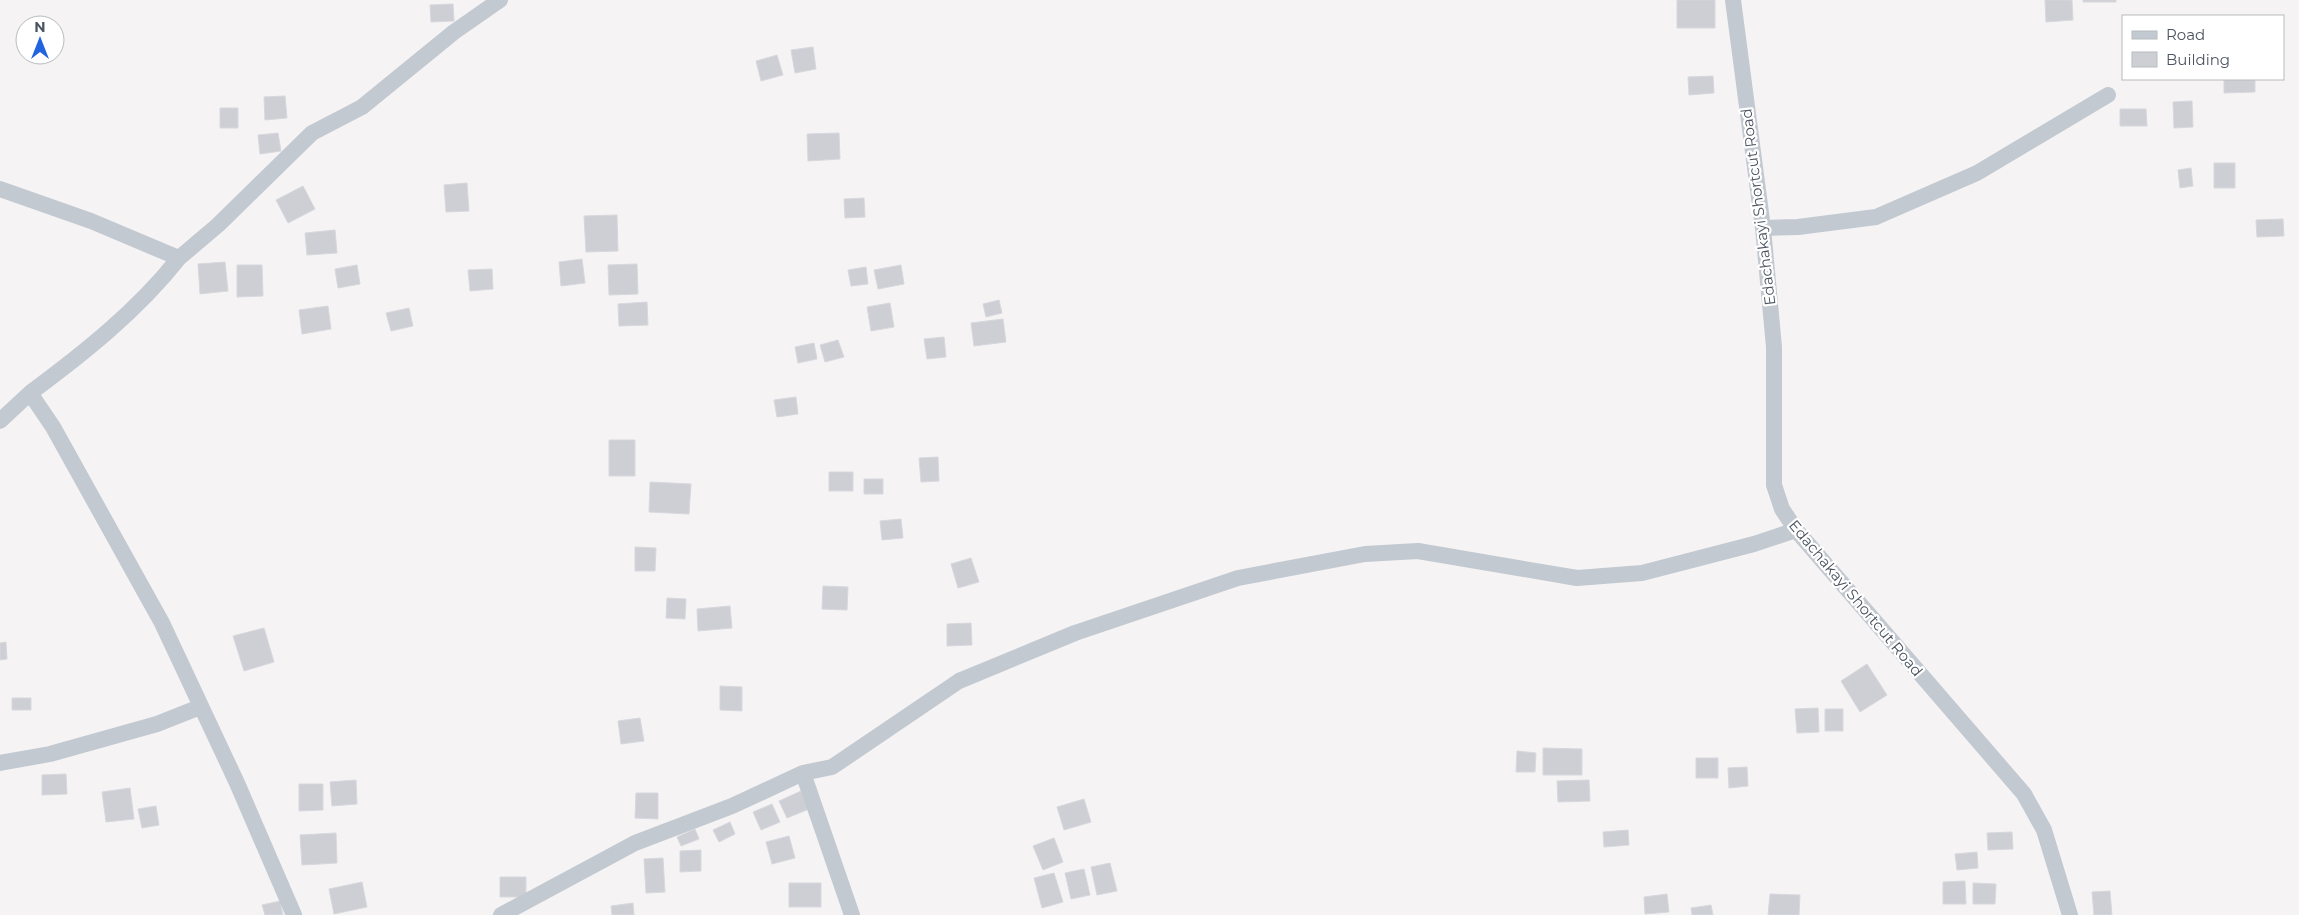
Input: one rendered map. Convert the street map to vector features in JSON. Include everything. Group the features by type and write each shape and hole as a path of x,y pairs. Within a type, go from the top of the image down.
{"street":[{"path":"0,421 30,393 91,347 159,283 179,258 218,225 312,133 362,107 454,32 500,0"},
{"name":"Edachakayi Shortcut Road","path":"1733,0 1763,228 1774,346 1774,486 1782,508 1796,530 2024,794 2044,830 2070,915"},
{"path":"1763,228 1798,228 1876,217 1977,173 2108,95"},
{"path":"0,190 91,221 179,258"},
{"path":"30,393 53,427 162,624 237,783 294,915"},
{"path":"501,915 636,843 732,806 803,773 832,767 959,681 1076,633 1238,578 1365,554 1418,551 1577,578 1642,573 1754,544 1796,530"},
{"path":"0,763 50,754 157,724 200,707"},
{"path":"803,773 852,915"}],"building":[{"path":"1677,0 1715,0 1715,28 1677,28"},
{"path":"2045,0 2072,0 2073,20 2046,22"},
{"path":"2083,0 2116,0 2116,2 2083,2"},
{"path":"453,4 454,21 431,22 430,5"},
{"path":"813,47 816,69 795,73 791,50"},
{"path":"777,55 783,75 761,81 756,61"},
{"path":"1713,76 1714,93 1689,95 1688,77"},
{"path":"2224,80 2255,80 2255,92 2224,93"},
{"path":"285,96 287,118 265,120 264,97"},
{"path":"2192,101 2193,127 2174,128 2173,102"},
{"path":"220,108 238,108 238,128 220,128"},
{"path":"2120,109 2146,109 2147,126 2120,126"},
{"path":"278,133 281,151 260,154 258,135"},
{"path":"839,133 840,159 808,161 807,134"},
{"path":"2214,163 2235,163 2235,188 2214,188"},
{"path":"2191,168 2193,186 2180,188 2178,170"},
{"path":"467,183 469,211 446,212 444,185"},
{"path":"303,186 315,209 288,223 276,200"},
{"path":"864,198 865,217 845,218 844,199"},
{"path":"617,215 618,251 586,252 584,216"},
{"path":"2283,219 2284,236 2257,237 2256,220"},
{"path":"335,230 337,253 307,255 305,233"},
{"path":"582,259 585,283 561,286 559,262"},
{"path":"225,262 228,291 200,294 198,264"},
{"path":"637,264 638,294 609,295 608,265"},
{"path":"237,265 262,265 263,296 237,297"},
{"path":"357,265 360,284 338,288 335,269"},
{"path":"901,265 904,284 878,289 874,270"},
{"path":"866,267 868,284 851,286 848,270"},
{"path":"492,269 493,289 470,291 468,270"},
{"path":"999,300 1002,313 986,317 983,304"},
{"path":"647,302 648,325 619,326 618,304"},
{"path":"890,303 894,327 871,331 867,307"},
{"path":"328,306 331,329 302,334 299,310"},
{"path":"409,308 413,326 391,331 386,313"},
{"path":"1003,319 1006,342 974,346 971,323"},
{"path":"944,337 946,357 927,359 924,339"},
{"path":"838,340 844,357 825,362 820,345"},
{"path":"814,343 817,359 798,363 795,347"},
{"path":"796,397 798,414 777,417 774,400"},
{"path":"609,440 635,440 635,476 609,476"},
{"path":"938,457 939,481 921,482 919,458"},
{"path":"829,472 853,472 853,491 829,491"},
{"path":"864,479 883,479 883,494 864,494"},
{"path":"650,482 691,484 689,514 649,512"},
{"path":"901,519 903,538 882,540 880,521"},
{"path":"635,547 656,548 655,571 635,571"},
{"path":"971,558 979,582 958,588 951,564"},
{"path":"823,586 848,587 847,610 822,609"},
{"path":"667,598 686,599 685,619 666,618"},
{"path":"730,606 732,628 698,631 697,609"},
{"path":"971,623 972,645 947,646 947,624"},
{"path":"264,628 274,662 244,671 233,636"},
{"path":"6,642 7,659 0,660 0,643"},
{"path":"1867,664 1887,695 1860,712 1841,681"},
{"path":"720,686 742,687 742,711 720,710"},
{"path":"12,698 31,698 31,710 12,710"},
{"path":"1818,708 1819,732 1797,733 1795,709"},
{"path":"1825,709 1843,709 1843,731 1825,731"},
{"path":"640,718 644,741 621,744 618,721"},
{"path":"1543,748 1582,749 1582,775 1543,775"},
{"path":"1517,751 1536,753 1535,772 1516,772"},
{"path":"1696,758 1718,758 1718,778 1696,778"},
{"path":"1747,767 1748,786 1729,788 1728,768"},
{"path":"66,774 67,794 42,795 42,775"},
{"path":"356,780 357,804 332,806 330,782"},
{"path":"1589,780 1590,801 1558,802 1557,781"},
{"path":"299,784 323,784 323,810 299,811"},
{"path":"130,788 134,819 106,822 102,792"},
{"path":"801,791 809,809 787,818 779,801"},
{"path":"636,793 658,793 658,819 635,818"},
{"path":"1084,799 1091,822 1064,830 1057,807"},
{"path":"772,804 780,822 761,830 753,812"},
{"path":"156,806 159,825 142,828 138,809"},
{"path":"730,822 735,834 719,842 713,830"},
{"path":"695,829 699,839 681,846 677,837"},
{"path":"1628,830 1629,845 1604,847 1603,832"},
{"path":"2012,832 2013,849 1988,850 1987,833"},
{"path":"336,833 337,863 302,865 300,835"},
{"path":"789,836 795,858 772,864 766,842"},
{"path":"1054,838 1063,862 1043,870 1033,846"},
{"path":"701,850 701,871 680,872 680,851"},
{"path":"1977,852 1978,868 1957,870 1955,854"},
{"path":"663,858 665,892 646,893 644,859"},
{"path":"1110,863 1117,891 1097,895 1091,867"},
{"path":"1084,869 1090,895 1071,899 1065,873"},
{"path":"1054,873 1063,902 1042,908 1034,878"},
{"path":"500,877 526,877 526,897 500,897"},
{"path":"1965,881 1966,904 1943,904 1943,882"},
{"path":"362,882 367,907 334,914 329,889"},
{"path":"789,883 821,883 821,907 789,907"},
{"path":"1973,883 1996,884 1995,904 1973,904"},
{"path":"2110,891 2112,915 2094,915 2092,892"},
{"path":"1667,894 1669,912 1645,914 1644,897"},
{"path":"1770,894 1800,895 1799,915 1768,915"},
{"path":"280,901 283,915 265,915 262,905"},
{"path":"633,903 634,915 612,915 611,906"},
{"path":"1711,905 1713,915 1692,915 1691,908"}]}
